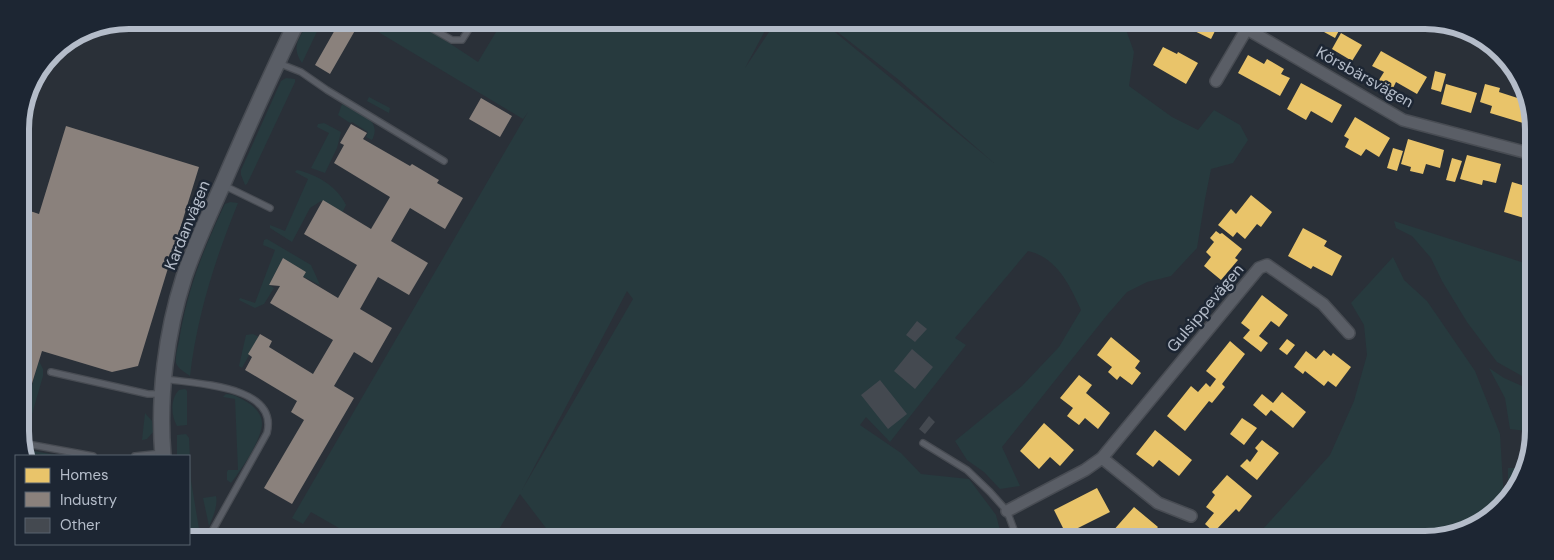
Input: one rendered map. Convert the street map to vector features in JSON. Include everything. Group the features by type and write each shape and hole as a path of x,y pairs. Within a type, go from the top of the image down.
{"street":[{"name":"Kardanvägen","path":"163,455 163,387 172,325 184,279 200,234 293,29"},
{"path":"1216,81 1247,29"},
{"name":"Körsbärsvägen","path":"1251,29 1403,120 1525,152"},
{"name":"Gulsippevägen","path":"1007,511 1085,470 1102,458 1259,268 1268,265 1315,298 1323,304 1349,333"},
{"path":"1102,458 1158,503 1191,516"}],"lane":[{"path":"433,29 452,40 462,40 469,29"},
{"path":"277,62 302,72 327,90 444,160"},
{"path":"222,184 270,208"},
{"path":"51,372 148,394 163,387 232,389 251,398 264,410 269,424 267,433 212,531"},
{"path":"923,443 967,470 1007,511 1014,531"},
{"path":"30,444 88,455"}],"green space":[{"path":"304,29 318,29 302,63 297,52 300,37"},
{"path":"373,29 428,29 478,62 498,29 766,29 745,68 771,29 831,29 994,163 899,80 834,29 1126,29 1134,52 1129,86 1172,117 1198,130 1214,110 1240,125 1248,140 1233,163 1211,169 1197,248 1171,276 1147,282 1127,292 1002,447 1020,486 1000,489 984,472 967,460 955,441 1022,386 1059,347 1081,310 1061,273 1047,259 1038,254 1028,251 955,338 966,345 890,442 866,417 860,425 901,453 921,474 969,479 996,515 1000,531 548,531 520,494 498,531 344,531 311,512 303,524 292,518 528,112 523,119","holes":["627,291 633,299 522,490"]},
{"path":"286,78 295,79 295,82 245,185 241,170 281,81"},
{"path":"369,97 390,108 389,113 367,101"},
{"path":"342,104 372,122 375,133 372,140 366,137 368,132 338,115"},
{"path":"324,123 341,132 337,148 325,173 311,168 329,133 317,127 318,124"},
{"path":"297,170 326,182 338,192 346,205 342,213 321,201 310,208 292,242 270,228 270,225 285,231 308,179 295,172"},
{"path":"230,202 238,203 208,288 197,332 190,376 180,369 176,363 183,318 202,256 225,204"},
{"path":"1394,221 1525,263 1525,378 1497,362 1467,322 1442,281 1431,258 1412,236 1396,228"},
{"path":"267,239 311,265 320,285 302,276 302,270 283,258 269,285 274,288 264,304 255,308 239,300 240,298 255,303 275,250 263,245 264,240"},
{"path":"1393,257 1404,280 1427,301 1475,371 1500,434 1504,493 1496,502 1475,518 1457,526 1431,531 1261,531 1330,455 1354,401 1367,355 1364,325 1351,303"},
{"path":"253,334 259,337 242,368 239,366 246,335"},
{"path":"39,361 43,369 43,376 29,425 29,395"},
{"path":"1489,368 1504,378 1525,387 1525,431 1510,429 1505,398"},
{"path":"185,389 187,391 187,425 177,426 173,413 174,398 179,390"},
{"path":"226,394 237,396 253,406 258,411 262,420 258,439 231,483 227,480 228,470 238,470 235,399 223,397"},
{"path":"145,413 152,421 153,432 147,439 142,440"},
{"path":"186,434 189,438 190,455 177,455 177,435"},
{"path":"31,451 56,455 42,455 32,455"},
{"path":"190,460 191,481 199,531 190,531"},
{"path":"1508,468 1518,468 1515,475 1508,487"},
{"path":"216,496 216,508 209,526 203,498"}],"building: Homes":[{"path":"1190,29 1216,29 1211,39"},
{"path":"1326,29 1340,29 1335,38 1324,32"},
{"path":"1341,33 1362,45 1352,61 1332,49"},
{"path":"1163,47 1177,54 1178,52 1198,63 1186,84 1153,65"},
{"path":"1381,51 1427,77 1417,94 1396,82 1393,88 1379,80 1384,72 1372,66"},
{"path":"1248,55 1264,64 1267,59 1284,69 1281,74 1290,78 1280,96 1238,73"},
{"path":"1435,71 1446,74 1441,92 1431,89"},
{"path":"1301,83 1342,105 1332,123 1311,111 1306,120 1287,109"},
{"path":"1446,84 1477,93 1471,113 1441,104"},
{"path":"1485,84 1500,88 1499,92 1521,99 1524,116 1523,123 1490,113 1492,106 1480,102"},
{"path":"1355,117 1390,138 1379,157 1366,149 1361,156 1345,147 1349,139 1344,136"},
{"path":"1408,139 1444,150 1440,168 1426,164 1423,174 1410,171 1411,167 1401,164"},
{"path":"1393,148 1403,151 1397,171 1387,168"},
{"path":"1467,155 1501,164 1496,183 1483,180 1482,185 1460,179"},
{"path":"1452,158 1462,161 1455,182 1446,180"},
{"path":"1512,182 1525,186 1524,218 1504,212"},
{"path":"1251,195 1272,212 1261,227 1257,224 1245,239 1237,232 1233,237 1218,225 1231,209 1236,214"},
{"path":"1303,228 1327,241 1324,246 1342,256 1332,276 1313,266 1311,269 1288,256"},
{"path":"1216,231 1220,234 1222,233 1242,249 1235,258 1238,260 1221,280 1204,266 1211,257 1206,252 1214,242 1210,238"},
{"path":"1262,295 1288,315 1279,327 1271,321 1259,336 1268,343 1261,352 1243,338 1250,330 1241,323"},
{"path":"1111,337 1140,361 1135,368 1141,373 1132,385 1120,376 1117,380 1108,372 1112,367 1097,355"},
{"path":"1287,339 1295,345 1287,355 1279,349"},
{"path":"1230,341 1245,354 1222,384 1225,387 1212,403 1209,401 1185,431 1167,416 1191,386 1198,392 1206,383 1210,387 1216,379 1206,371"},
{"path":"1324,350 1331,356 1333,353 1351,367 1336,387 1328,381 1324,386 1305,371 1303,374 1294,367 1306,351 1316,359"},
{"path":"1079,375 1092,385 1086,393 1110,413 1098,429 1085,418 1079,425 1067,416 1073,408 1060,398"},
{"path":"1282,392 1306,412 1293,428 1271,410 1266,416 1253,405 1262,394 1273,403"},
{"path":"1242,418 1257,428 1244,445 1230,434"},
{"path":"1044,423 1074,450 1060,466 1050,457 1039,469 1020,451"},
{"path":"1155,430 1192,460 1179,476 1159,460 1153,467 1136,454"},
{"path":"1262,440 1279,453 1257,480 1240,466 1247,459 1250,462 1258,451 1255,448"},
{"path":"1227,475 1252,496 1239,512 1236,509 1213,531 1205,524 1214,513 1206,507 1215,495 1212,492"},
{"path":"1097,488 1110,512 1072,531 1064,531 1054,510"},
{"path":"1134,507 1158,527 1155,531 1113,531"}],"building: Industry":[{"path":"335,29 356,29 330,74 315,65"},
{"path":"481,98 512,116 500,137 469,119"},
{"path":"351,124 367,133 363,139 410,166 412,164 439,180 437,183 463,198 445,229 410,208 391,241 428,263 409,295 378,277 360,309 392,328 372,363 354,352 334,386 354,398 292,504 264,488 304,420 291,412 297,401 245,370 252,357 248,354 260,334 272,341 269,347 313,374 333,340 270,303 280,286 269,285 283,258 306,272 303,277 338,298 357,265 304,234 323,200 371,229 390,197 334,163 344,145 340,143"},
{"path":"66,126 199,167 138,366 112,372 42,351 29,393 29,211 39,214"}],"building: Other":[{"path":"917,321 927,329 915,342 906,335"},
{"path":"912,349 933,367 915,389 894,371"},
{"path":"880,380 907,414 888,429 861,395"},
{"path":"929,416 935,422 925,434 919,429"}]}
